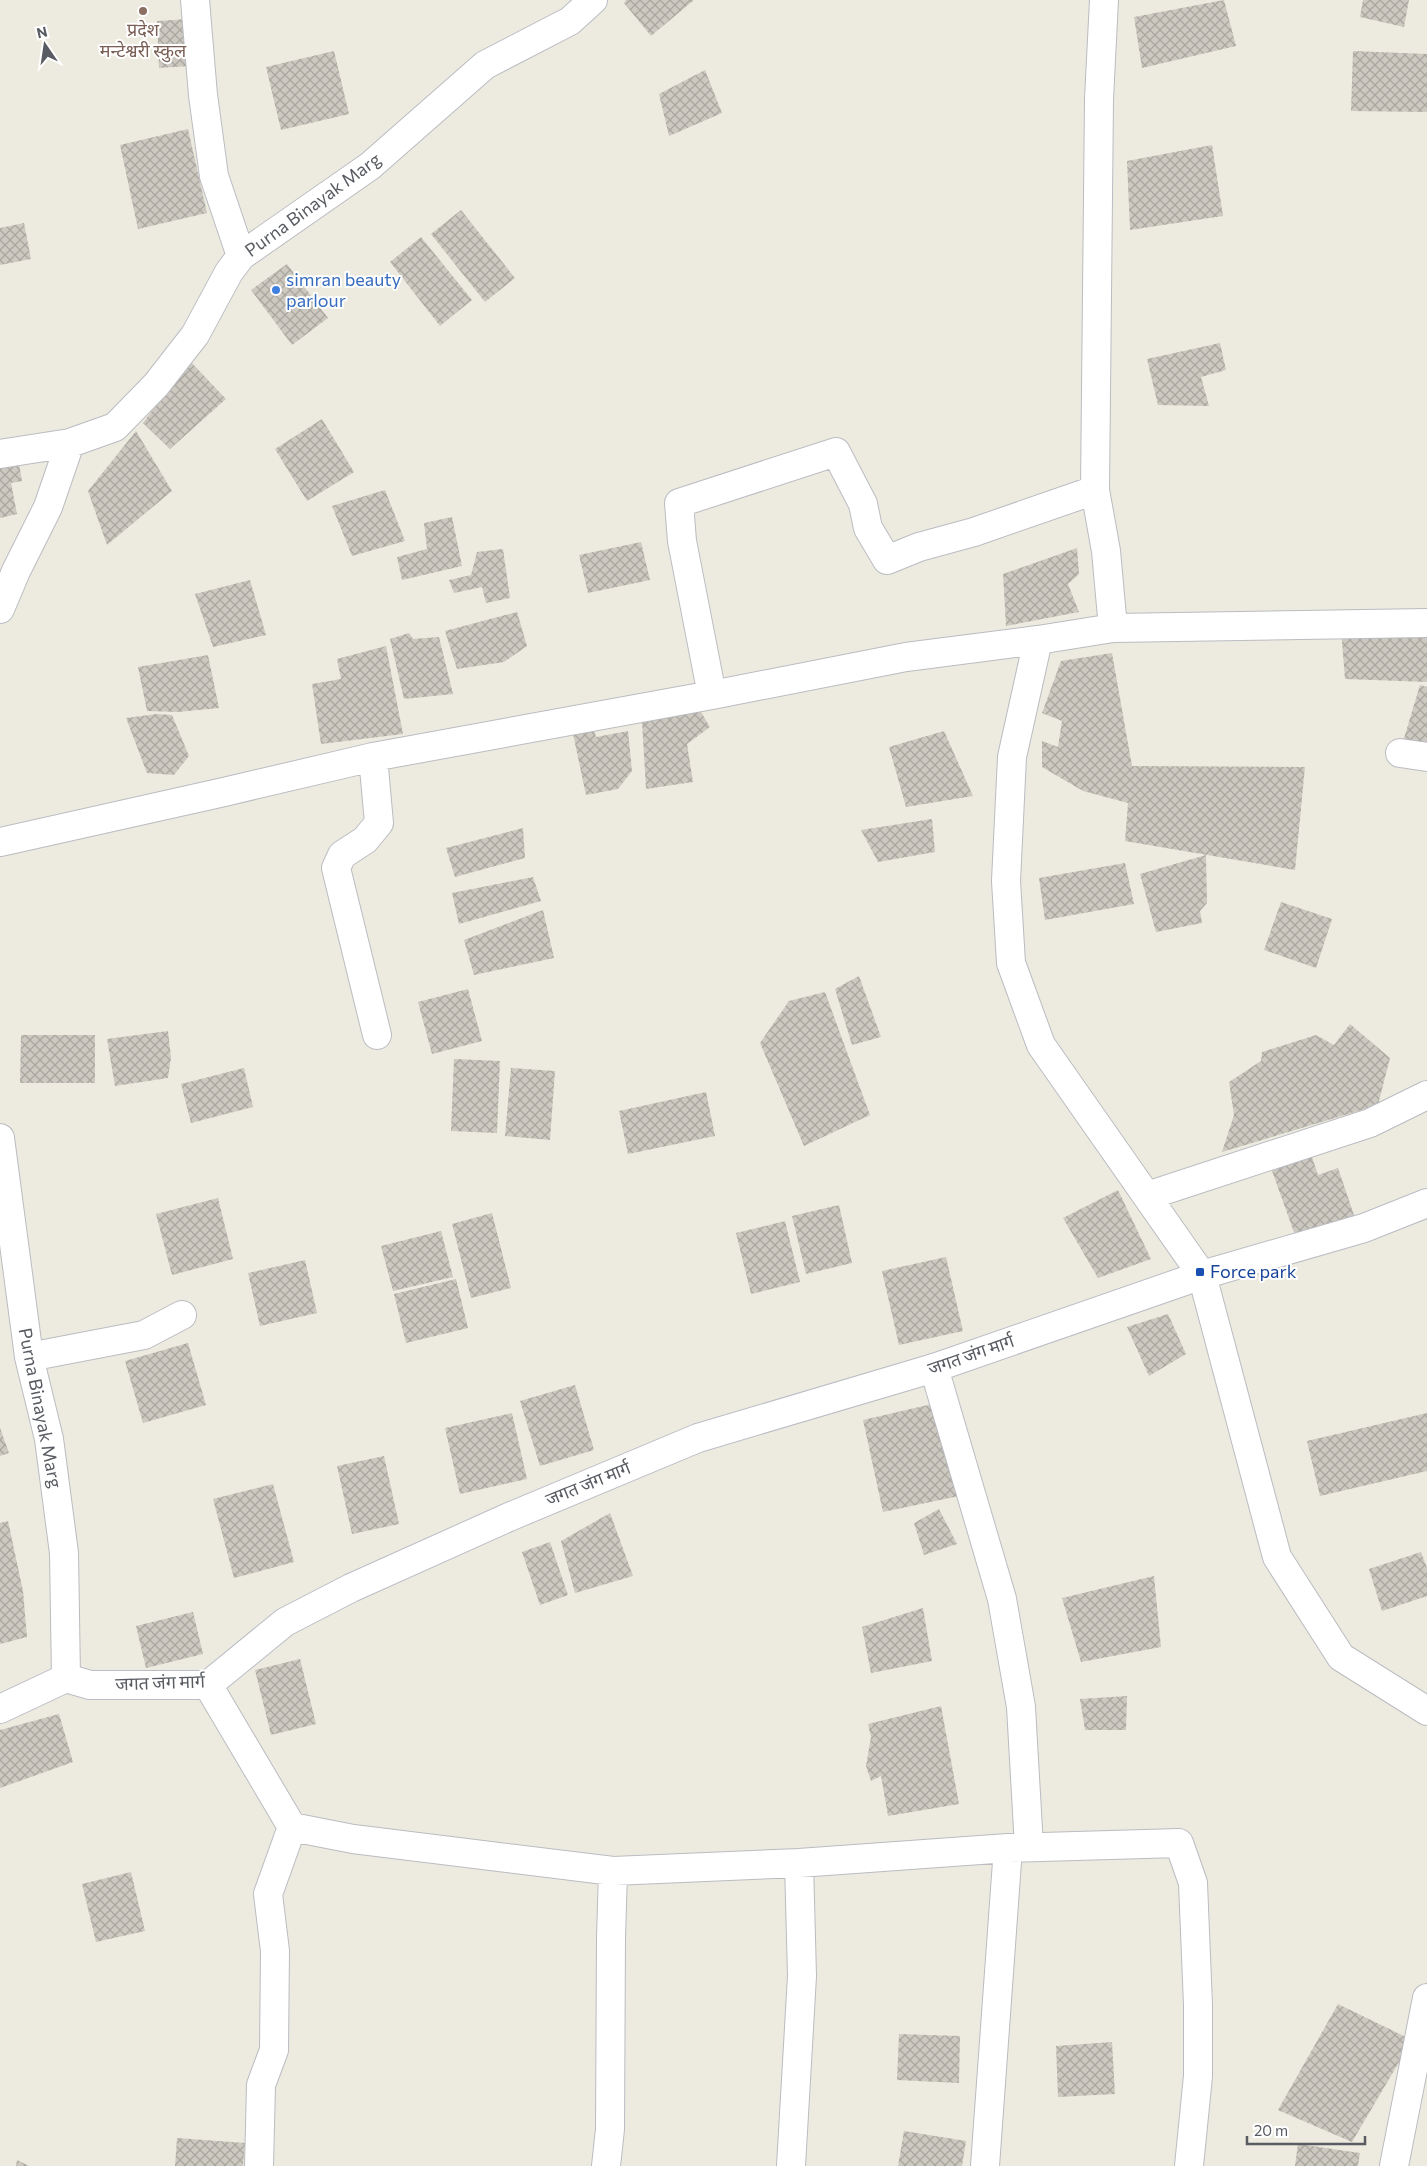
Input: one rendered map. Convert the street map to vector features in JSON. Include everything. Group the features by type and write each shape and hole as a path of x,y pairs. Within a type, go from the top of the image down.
{"street":[{"path":"195,0 203,95 214,176 241,256"},
{"name":"Purna Binayak Marg","path":"0,454 70,443 116,427 156,385 195,335 229,272 241,256 370,166 485,65 570,21 593,0"},
{"path":"1104,0 1098,99 1095,490 1106,551 1113,628"},
{"path":"0,608 48,507 70,443"},
{"path":"712,696 682,541 679,503 836,452 849,474 862,504 868,528 887,560 919,547 974,532 1095,490"},
{"path":"0,842 215,794 373,756 712,696 906,657 1113,628 1427,623"},
{"path":"1038,640 1012,757 1006,881 1011,963 1041,1045 1202,1275 1277,1557 1341,1658 1427,1711"},
{"path":"1400,753 1427,757"},
{"path":"373,756 379,823 365,840 342,856 336,868 377,1035"},
{"path":"1147,1196 1370,1123 1427,1095"},
{"name":"Purna Binayak Marg","path":"0,1138 29,1357 49,1439 64,1553 66,1678"},
{"name":"जगत जंग मार्ग","path":"66,1678 90,1685 208,1685 285,1622 351,1588 509,1517 698,1438 934,1368 1202,1275 1364,1228 1427,1203"},
{"path":"29,1357 144,1335 182,1315"},
{"path":"934,1368 1002,1598 1021,1707 1018,1848 985,2166"},
{"path":"0,1709 66,1678"},
{"path":"208,1685 292,1827 353,1839 613,1872 799,1863 1018,1848 1179,1843 1193,1883 1198,2005 1198,2076 1189,2166"},
{"path":"259,2166 261,2085 274,2050 275,1951 268,1894 292,1827"},
{"path":"791,2166 802,1976 799,1863"},
{"path":"606,2166 610,2129 610,1948 613,1872"},
{"path":"1394,2166 1427,1998"}],"building":[{"path":"626,0 694,0 651,36 624,3"},
{"path":"1224,0 1236,46 1142,68 1134,17"},
{"path":"1363,0 1409,0 1404,27 1360,17"},
{"path":"188,19 190,66 159,68 157,21"},
{"path":"334,51 349,114 281,130 266,67"},
{"path":"1353,51 1427,54 1427,112 1351,111"},
{"path":"705,70 722,113 669,136 659,94"},
{"path":"188,129 207,213 138,229 120,145"},
{"path":"1212,145 1223,216 1130,230 1127,161"},
{"path":"461,210 515,278 485,302 431,234"},
{"path":"24,223 31,259 0,265 0,228"},
{"path":"421,237 472,300 440,326 390,262"},
{"path":"287,264 328,318 292,345 251,290"},
{"path":"1220,343 1226,370 1201,377 1209,406 1158,405 1147,359"},
{"path":"189,360 226,399 170,449 143,423"},
{"path":"322,419 354,472 307,501 275,449"},
{"path":"136,431 172,491 107,545 88,491"},
{"path":"18,458 22,481 11,483 17,514 0,518 0,461"},
{"path":"385,490 405,541 352,556 332,506"},
{"path":"452,517 462,566 402,580 397,557 427,549 424,523"},
{"path":"641,542 650,580 588,593 579,555"},
{"path":"1077,548 1079,574 1068,584 1079,612 1006,626 1003,574"},
{"path":"503,549 510,598 486,603 482,587 454,593 449,580 471,575 477,552"},
{"path":"250,580 266,635 213,647 195,594"},
{"path":"517,612 527,646 504,662 457,669 445,631"},
{"path":"1427,627 1427,682 1345,679 1341,629"},
{"path":"409,633 413,639 439,637 453,694 404,699 390,639"},
{"path":"386,646 403,734 321,744 312,684 341,679 337,659"},
{"path":"1112,653 1132,766 1305,767 1295,870 1125,841 1128,803 1083,791 1042,767 1042,741 1058,747 1062,721 1042,713 1061,661"},
{"path":"208,655 219,708 178,712 147,711 138,667"},
{"path":"1420,685 1427,687 1427,752 1402,745"},
{"path":"698,707 710,727 687,744 693,782 646,789 642,722"},
{"path":"157,714 172,715 189,756 174,775 147,773 126,718"},
{"path":"593,727 596,737 628,731 632,771 618,789 586,795 573,734"},
{"path":"944,731 973,796 906,807 889,747"},
{"path":"932,819 935,852 878,862 861,830"},
{"path":"523,828 525,858 455,877 446,848"},
{"path":"1206,855 1207,903 1200,911 1202,923 1156,932 1140,874"},
{"path":"1125,863 1134,904 1045,920 1039,878"},
{"path":"533,877 541,901 459,924 452,893"},
{"path":"1281,902 1332,919 1316,968 1264,950"},
{"path":"543,910 554,958 474,975 464,940"},
{"path":"859,976 881,1037 852,1045 835,989"},
{"path":"468,989 482,1041 432,1054 418,1002"},
{"path":"825,992 870,1115 804,1146 760,1043 789,1001"},
{"path":"1350,1024 1390,1058 1378,1105 1222,1152 1234,1115 1229,1082 1261,1061 1262,1052 1316,1035 1334,1045"},
{"path":"168,1031 171,1057 168,1078 115,1086 107,1039"},
{"path":"21,1035 95,1035 95,1083 20,1083"},
{"path":"454,1059 500,1061 497,1133 451,1131"},
{"path":"244,1068 253,1107 191,1123 181,1084"},
{"path":"511,1068 555,1071 550,1140 505,1136"},
{"path":"706,1092 715,1136 628,1154 619,1111"},
{"path":"1311,1154 1318,1175 1338,1168 1355,1218 1296,1238 1271,1168"},
{"path":"1118,1190 1151,1259 1098,1278 1063,1218"},
{"path":"218,1198 233,1259 172,1275 156,1214"},
{"path":"839,1205 852,1263 806,1274 792,1216"},
{"path":"492,1213 511,1288 471,1298 452,1224"},
{"path":"785,1221 800,1282 751,1294 736,1233"},
{"path":"441,1231 453,1277 393,1291 381,1246"},
{"path":"946,1257 963,1331 899,1345 882,1271"},
{"path":"305,1260 317,1313 260,1326 248,1273"},
{"path":"456,1279 468,1328 406,1343 394,1294"},
{"path":"1168,1314 1186,1354 1149,1376 1127,1327"},
{"path":"188,1343 206,1405 143,1423 125,1361"},
{"path":"575,1385 594,1450 540,1466 520,1401"},
{"path":"932,1404 959,1496 883,1512 863,1420"},
{"path":"512,1413 527,1479 460,1494 445,1428"},
{"path":"1427,1413 1427,1471 1320,1496 1307,1441"},
{"path":"0,1428 9,1453 0,1456"},
{"path":"384,1456 399,1524 352,1534 337,1466"},
{"path":"273,1484 294,1562 234,1578 213,1499"},
{"path":"939,1509 957,1544 924,1555 914,1523"},
{"path":"610,1513 633,1576 575,1593 561,1541"},
{"path":"8,1521 23,1591 27,1637 0,1644 0,1523"},
{"path":"550,1542 568,1595 540,1605 522,1552"},
{"path":"1421,1552 1427,1568 1427,1596 1382,1611 1369,1569"},
{"path":"1154,1576 1161,1647 1081,1662 1062,1598"},
{"path":"923,1608 932,1661 871,1673 862,1627"},
{"path":"193,1612 203,1654 146,1668 136,1626"},
{"path":"300,1659 316,1724 271,1735 255,1670"},
{"path":"1127,1696 1126,1730 1085,1730 1080,1699"},
{"path":"941,1706 959,1804 888,1816 881,1776 871,1781 866,1766 871,1737 868,1724"},
{"path":"59,1714 73,1762 0,1788 0,1730"},
{"path":"131,1872 145,1931 96,1942 82,1884"},
{"path":"1338,2004 1412,2040 1352,2142 1278,2110"},
{"path":"899,2034 960,2036 959,2083 897,2080"},
{"path":"1112,2042 1115,2094 1058,2097 1056,2046"},
{"path":"904,2131 966,2141 962,2166 898,2166"},
{"path":"177,2138 245,2143 243,2166 175,2166"},
{"path":"1298,2144 1360,2153 1358,2166 1295,2166"},
{"path":"17,2160 29,2166 16,2166"}],"place":[{"name":"प्रदेश मन्टेश्वरी स्कुल","path":"143,11"},
{"name":"simran beauty parlour","path":"276,290"},
{"name":"Force park","path":"1200,1272"}]}
